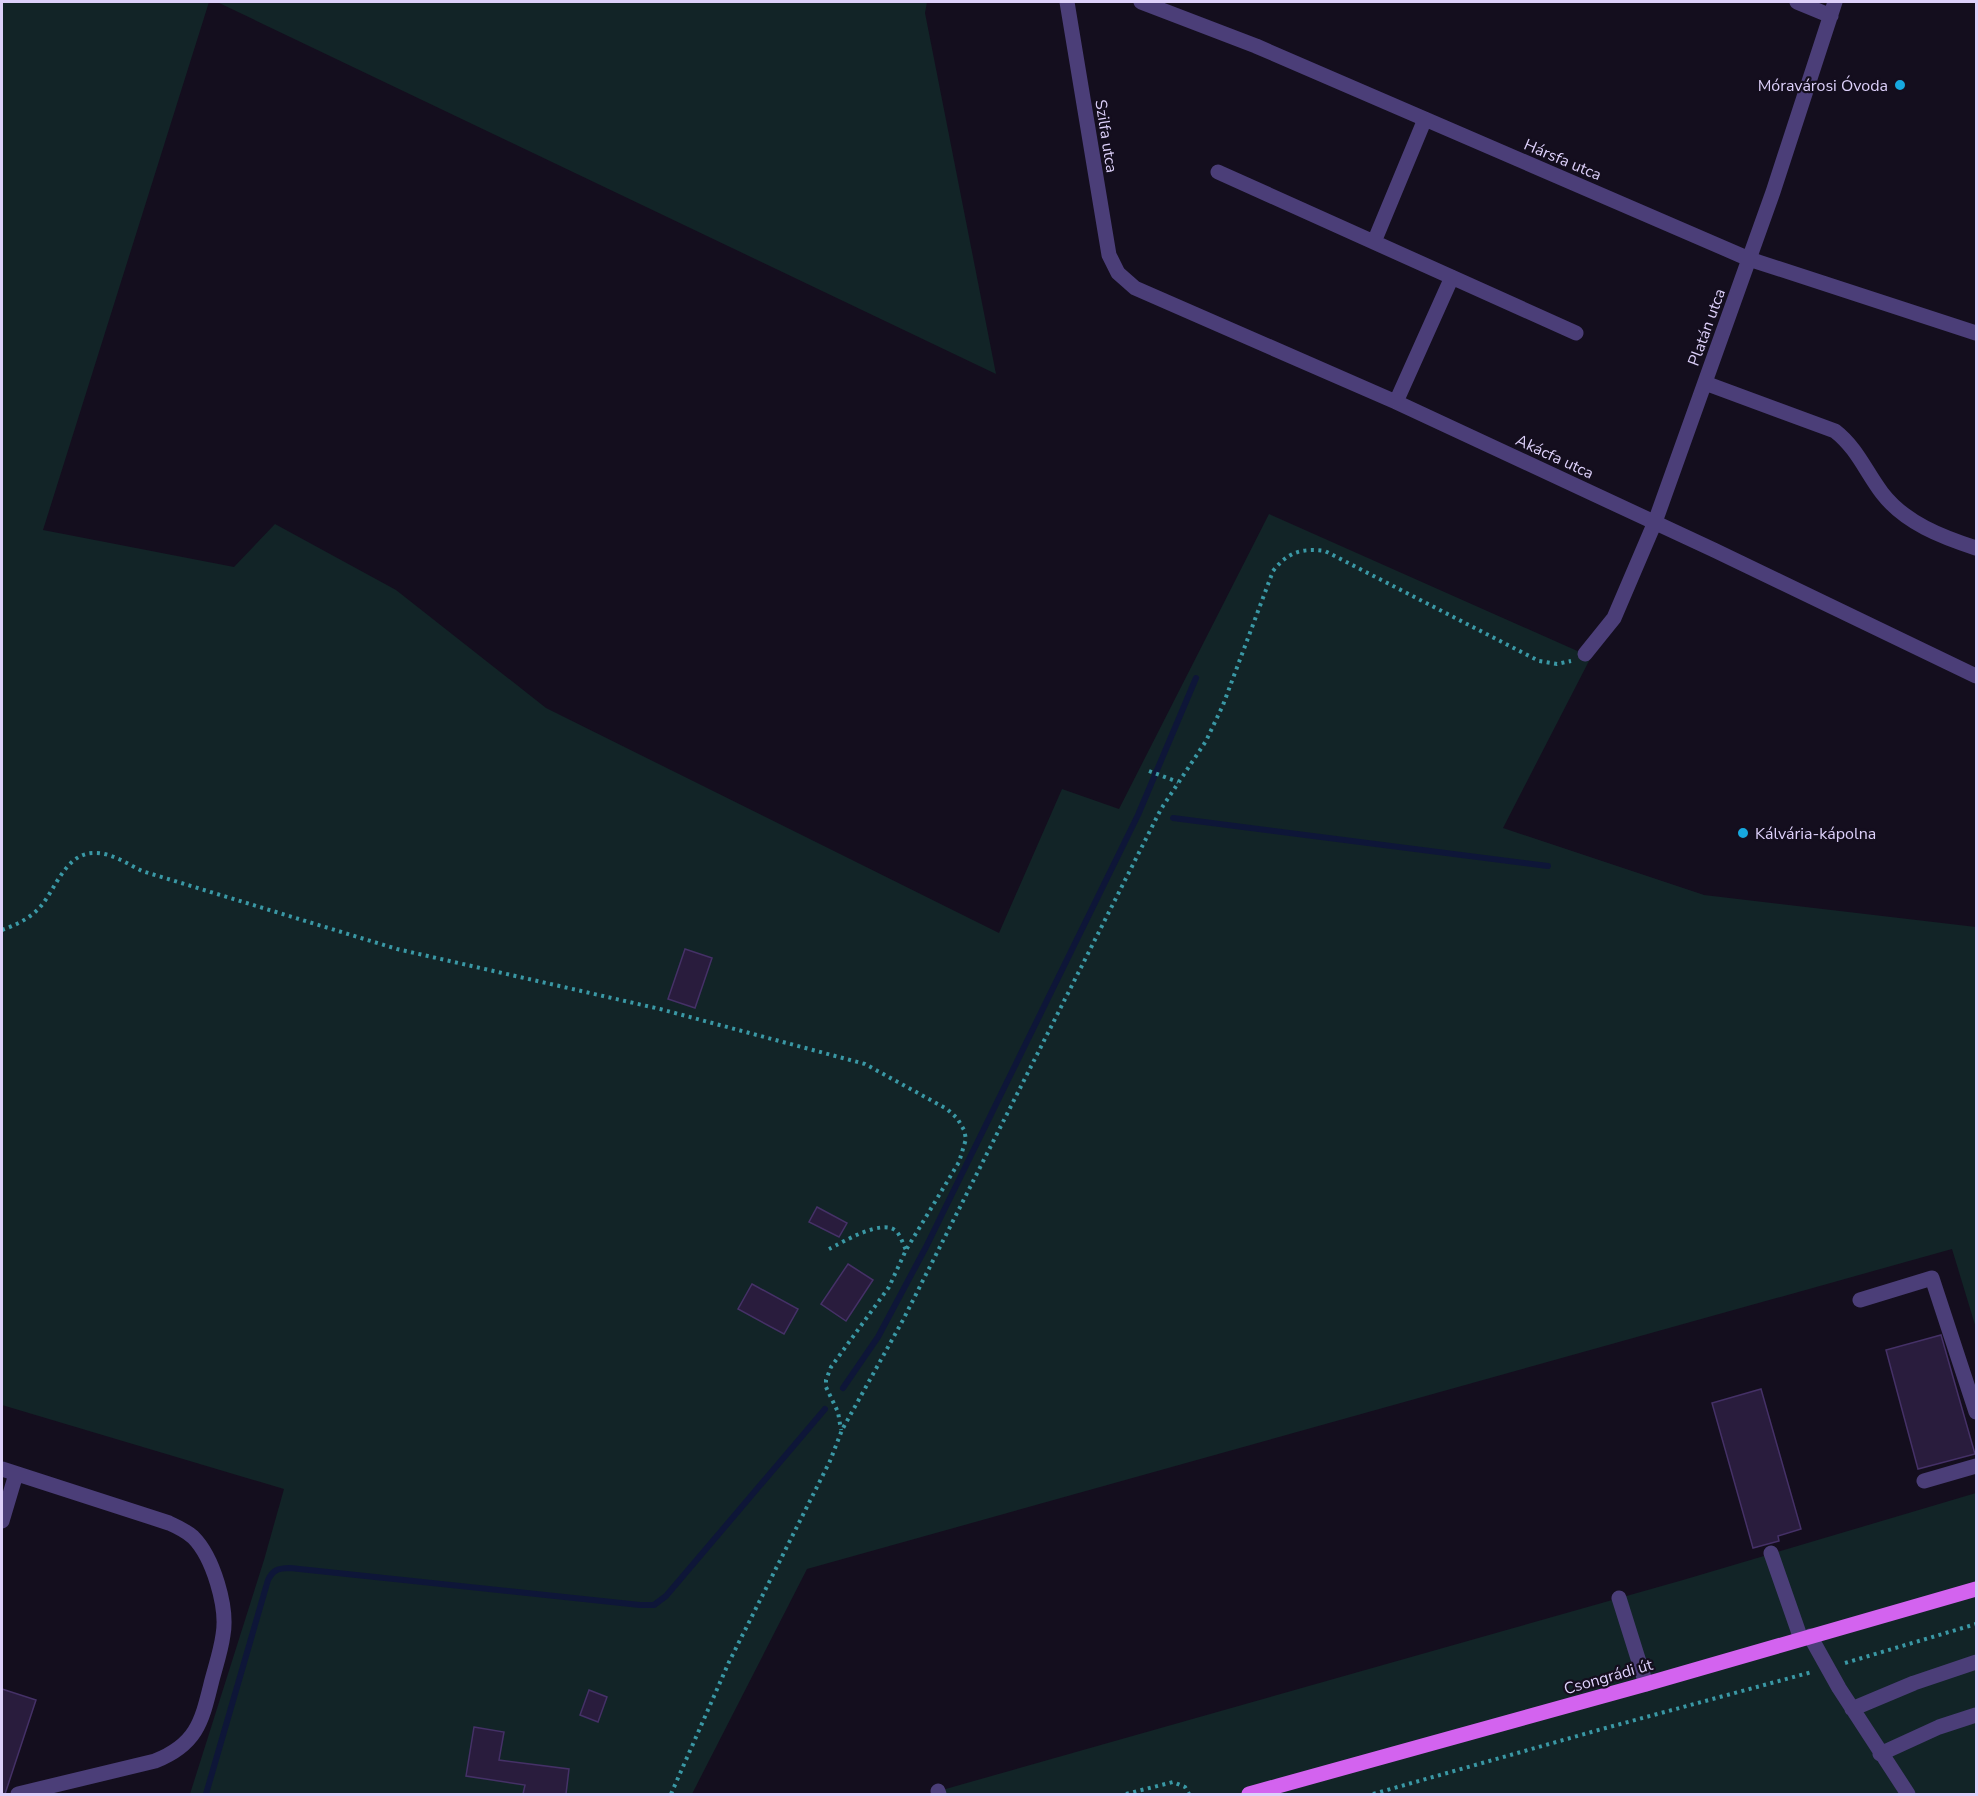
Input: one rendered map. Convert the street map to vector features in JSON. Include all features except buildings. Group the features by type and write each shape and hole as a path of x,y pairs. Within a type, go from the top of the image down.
{"main road":[{"name":"Csongrádi út","path":"1249,1794 1647,1684 1977,1589"}],"street":[{"name":"Szilfa utca","path":"1066,2 1109,255 1118,273"},
{"name":"Hársfa utca","path":"1140,2 1256,46 1749,259 1975,328"},
{"path":"1797,2 1833,9"},
{"name":"Platán utca","path":"1585,654 1614,618 1655,522 1773,192 1833,9"},
{"path":"1374,242 1425,119"},
{"path":"1218,172 1576,333"},
{"name":"Akácfa utca","path":"1118,273 1135,288 1396,402 1655,522 1977,676"},
{"path":"1396,402 1452,278"},
{"path":"1705,383 1835,431 1847,440 1882,493 1896,508 1915,523 1977,548"},
{"path":"1860,1300 1932,1278 1977,1412"},
{"path":"1924,1481 1977,1466"},
{"path":"2,1521 9,1472 169,1523 193,1537 207,1558 219,1589 224,1612 224,1634 201,1723 188,1740 168,1756 155,1761 70,1788 18,1794"},
{"path":"1771,1554 1805,1638 1827,1668 1908,1794"},
{"path":"1619,1598 1647,1684"},
{"path":"1852,1708 1914,1683 1977,1662"},
{"path":"1881,1754 1939,1727 1977,1715"}],"path":[{"path":"671,1794 729,1662 830,1461 842,1430 903,1320 1161,809 1206,741 1223,705 1273,571 1281,561 1293,553 1308,549 1325,551 1539,661 1557,664 1573,661 1585,654"},
{"path":"1149,771 1178,782"},
{"path":"2,930 27,919 40,907 68,866 82,855 94,852 142,870 397,949 660,1009 865,1064 947,1109 957,1118 964,1130 966,1139 959,1162 906,1250 889,1287 831,1367 826,1380 826,1387 838,1412 842,1430"},
{"path":"829,1249 875,1227 888,1227 896,1231 906,1250"},
{"path":"1373,1794 1977,1624"},
{"path":"1126,1794 1173,1782 1185,1787 1189,1794"}],"shaded area":[{"path":"2,2 209,2 43,530 234,567 275,524 396,590 546,708 999,933 1062,789 1119,809 1269,514 1591,657 1503,828 1704,895 1976,927 1976,1328 1952,1249 807,1569 692,1794 190,1794 284,1489 2,1405"},
{"path":"217,2 927,2 925,13 996,374"},
{"path":"1976,1493 1976,1794 928,1794 1683,1580"}],"waterway":[{"path":"843,1388 878,1337 926,1247 1138,815 1196,678"},
{"path":"1173,818 1548,866"},
{"path":"206,1794 268,1580 276,1570 290,1568 654,1605 666,1596 825,1409"}],"place":[{"name":"Móravárosi Óvoda","path":"1900,85"},
{"name":"Kálvária-kápolna","path":"1743,833"}]}
